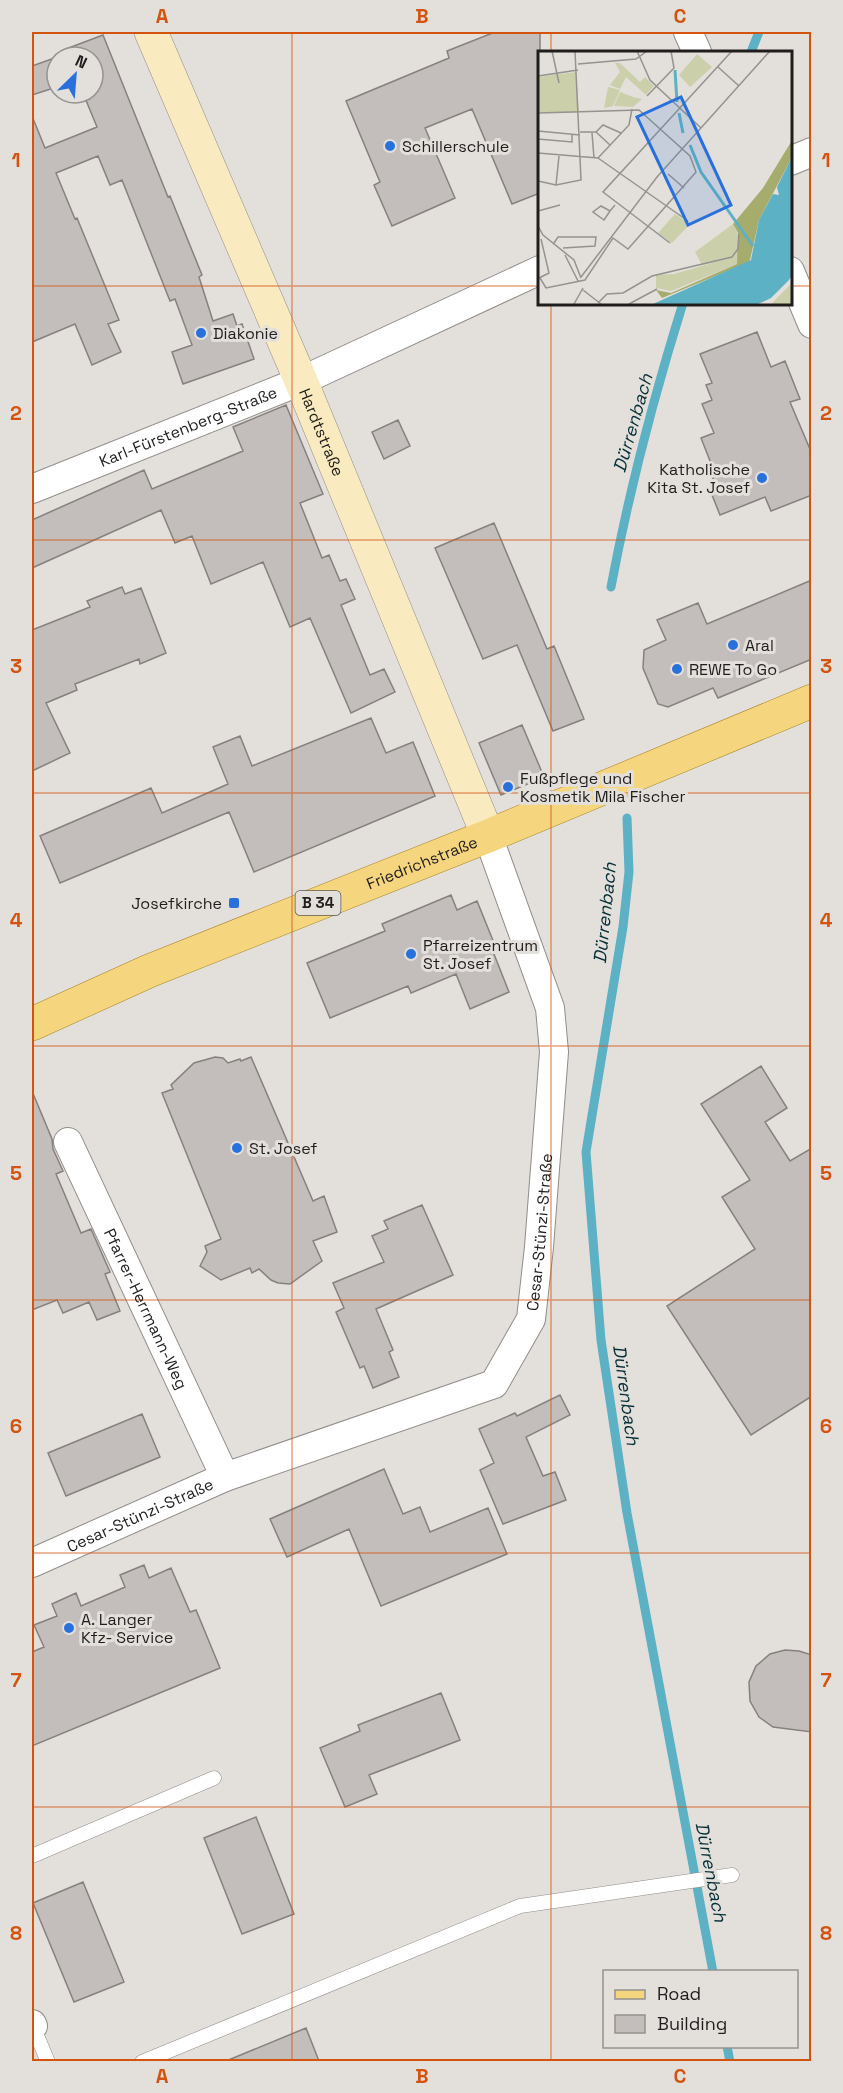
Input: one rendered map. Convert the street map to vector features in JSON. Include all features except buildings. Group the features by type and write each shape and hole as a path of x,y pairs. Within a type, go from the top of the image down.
{"main road":[{"name":"Friedrichstraße","path":"32,1024 159,967 488,836 812,701"}],"street":[{"name":"Hardtstraße","path":"151,32 301,381 488,836"},
{"path":"688,32 697,51"},
{"path":"792,160 812,152"},
{"name":"Karl-Fürstenberg-Straße","path":"32,489 301,381 538,271"},
{"path":"792,276 812,324"},
{"name":"Cesar-Stünzi-Straße","path":"32,1563 225,1477 494,1384 531,1319 554,1052 550,1008 488,836"},
{"name":"Pfarrer-Herrmann-Weg","path":"68,1142 225,1477"}],"lane":[{"path":"32,1856 214,1778"},
{"path":"142,2061 520,1906 732,1875"},
{"path":"32,2025 48,2061"}],"waterway":[{"name":"Dürrenbach","path":"751,51 759,32"},
{"name":"Dürrenbach","path":"611,587 643,444 683,304"},
{"name":"Dürrenbach","path":"627,818 629,872 623,927 586,1152 601,1340 627,1513 713,1970"},
{"name":"Dürrenbach","path":"727,2048 730,2062"}],"place":[{"name":"Schillerschule","path":"390,146"},
{"name":"Diakonie","path":"201,333"},
{"name":"Katholische Kita St. Josef","path":"762,478"},
{"name":"Aral","path":"733,645"},
{"name":"REWE To Go","path":"677,669"},
{"name":"Fußpflege und Kosmetik Mila Fischer","path":"508,787"},
{"name":"Josefkirche","path":"234,903"},
{"name":"Pfarreizentrum St. Josef","path":"411,954"},
{"name":"St. Josef","path":"237,1148"},
{"name":"A. Langer Kfz- Service","path":"69,1628"}]}
